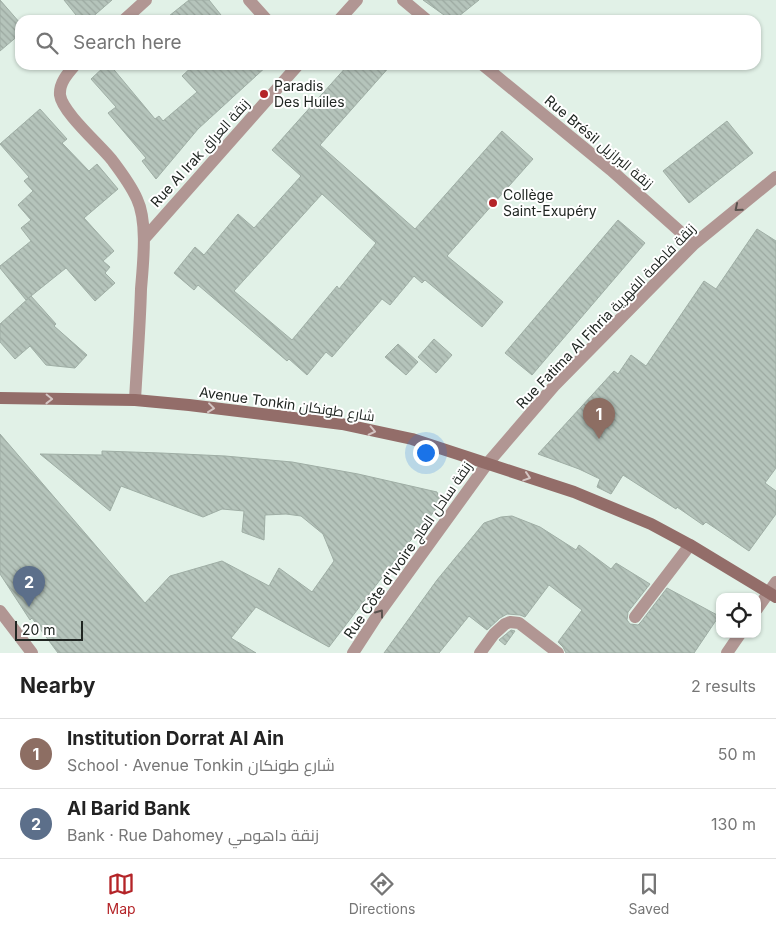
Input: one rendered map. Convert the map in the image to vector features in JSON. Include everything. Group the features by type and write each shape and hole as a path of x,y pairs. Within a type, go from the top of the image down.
{"street":[{"path":"130,15 146,0"},
{"path":"249,0 262,15"},
{"path":"344,15 357,0"},
{"path":"403,0 421,15"},
{"path":"70,70 64,77 60,93 62,102 69,113 112,160 133,191 141,210 144,238 135,400"},
{"name":"Rue Al Irak زنقة العراق","path":"144,238 294,70"},
{"name":"Rue Brésil زنقة البرازيل","path":"489,70 612,170 694,244"},
{"name":"Rue Fatima Al Fihria زنقة فاطمة الفهرية","path":"487,464 554,386 694,244 776,176"},
{"name":"Avenue Tonkin شارع طونكان","path":"0,398 135,400 189,405 342,424 412,439 574,492 651,524 774,590"},
{"name":"Rue Côte d'Ivoire زنقة ساحل العاج","path":"352,653 487,464"},
{"path":"635,617 690,545"},
{"path":"761,605 774,590"},
{"path":"0,612 32,653"},
{"path":"480,653 501,627 515,622 558,653"},
{"path":"727,653 737,638"}],"building":[{"path":"0,0 15,17 15,38 0,51"},
{"path":"64,0 112,0 95,15 76,15"},
{"path":"189,0 209,0 221,15 170,15"},
{"path":"423,0 479,0 460,15 444,15"},
{"path":"101,70 114,70 155,119 159,116 163,121 197,92 182,76 189,70 263,70 198,129 156,179 142,161 146,158 108,113 116,107 91,79"},
{"path":"344,70 387,70 320,145 415,229 502,131 533,159 447,256 503,302 482,327 425,280 422,283 414,276 390,305 382,299 332,357 326,352 307,375 289,359 287,361 198,285 194,290 174,273 195,247 204,255 238,214 254,228 301,176 272,150","holes":["322,194 376,243 339,289 337,286 292,340 234,291"]},
{"path":"40,109 67,139 62,143 89,171 97,164 118,189 84,218 114,251 103,261 110,267 105,273 115,283 95,301 66,268 26,300 0,268 0,266 31,241 21,228 31,220 18,205 33,191 24,181 29,177 0,144"},
{"path":"727,121 753,153 689,203 663,171"},
{"path":"618,220 645,243 532,375 505,353"},
{"path":"757,229 776,241 776,468 765,483 776,491 776,514 749,551 706,522 703,525 623,475 611,494 597,487 600,479 538,454 614,371 618,374 631,355 646,366 704,281 716,289"},
{"path":"31,296 56,324 54,326 87,355 75,368 46,365 30,346 15,359 0,342 0,324"},
{"path":"434,339 452,355 436,373 418,357"},
{"path":"398,344 418,362 406,375 385,357"},
{"path":"0,434 145,603 170,576 222,561 269,586 279,568 312,592 334,561 323,534 301,516 286,514 265,515 264,540 242,532 244,511 222,509 203,517 121,486 110,511 40,454 102,455 102,451 225,456 292,462 358,474 437,492 441,503 329,647 256,607 231,638 256,653 58,653 32,618 30,620 0,574"},
{"path":"512,516 540,527 576,550 579,545 611,569 616,563 650,584 628,612 627,620 630,624 638,625 667,588 716,614 716,620 694,653 566,653 558,642 582,610 549,585 525,617 507,614 487,630 469,616 439,653 384,653 437,580 484,523 501,517"},
{"path":"511,630 515,631 505,645 499,640"}],"place":[{"name":"Paradis Des Huiles","path":"264,94"},
{"name":"Collège Saint-Exupéry","path":"493,203"},
{"name":"Institution Dorrat Al Ain","path":"599,439"},
{"name":"Al Barid Bank","path":"29,607"}]}
